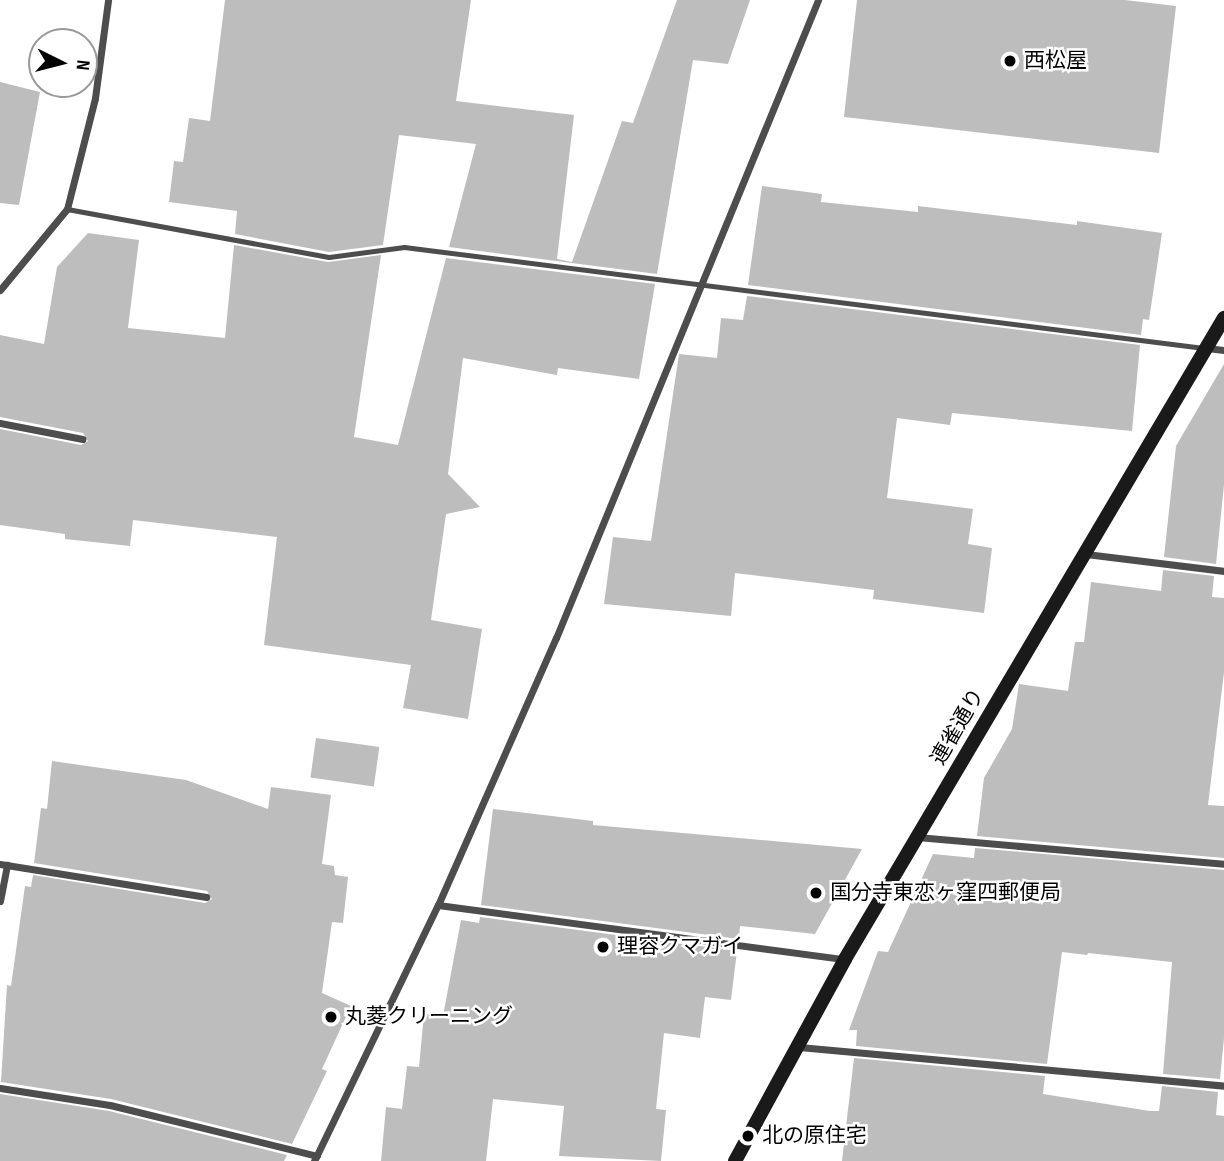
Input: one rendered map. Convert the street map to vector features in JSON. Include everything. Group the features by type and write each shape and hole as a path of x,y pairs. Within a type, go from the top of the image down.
{"main road":[{"name":"連雀通り","path":"735,1161 845,959 916,836 1224,318"}],"street":[{"path":"0,290 67,209 95,98 108,0"},
{"path":"0,1088 110,1105 316,1159 438,905 556,638 818,0"},
{"path":"1206,348 1224,350"},
{"path":"0,423 82,439"},
{"path":"1083,554 1224,571"},
{"path":"916,836 1224,864"},
{"path":"0,901 4,865 206,897"},
{"path":"438,905 845,959"},
{"path":"799,1047 1224,1086"}],"lane":[{"path":"67,209 329,257 404,247 700,287 1206,348"}],"building":[{"path":"225,0 471,0 456,101 574,115 557,259 572,262 622,121 633,123 677,0 750,0 728,64 693,60 657,274 449,247 476,144 399,135 383,245 329,252 235,234 237,211 169,202 174,161 183,162 189,118 210,121"},
{"name":"西松屋","path":"857,0 1125,0 1176,6 1159,153 844,117"},
{"path":"0,82 28,89 28,98 39,98 19,205 0,203"},
{"path":"762,186 822,194 821,202 918,212 918,206 1077,225 1077,221 1162,233 1149,320 1143,319 1141,335 748,285"},
{"path":"88,233 139,240 128,328 225,338 234,245 328,262 381,255 354,437 398,445 446,258 655,284 639,379 558,368 557,375 463,358 448,474 480,507 446,514 431,620 482,629 468,719 403,708 411,665 264,645 277,537 133,520 130,546 65,539 65,534 0,525 0,429 81,445 88,441 83,433 0,417 0,335 44,344 57,267"},
{"path":"747,296 1140,345 1132,431 952,413 950,425 897,418 887,498 973,509 968,544 992,548 984,613 873,599 874,590 735,573 731,616 604,604 613,537 651,541 679,354 717,358 721,318 743,320"},
{"path":"1224,364 1224,485 1216,564 1164,557 1176,446"},
{"path":"1163,570 1214,576 1212,597 1224,598 1224,672 1208,805 1224,806 1224,858 977,836 984,778 1012,729 1019,684 1068,691 1075,642 1084,642 1091,582 1161,591"},
{"path":"316,738 379,747 374,787 310,778"},
{"path":"52,761 186,780 268,809 271,787 331,795 322,864 334,866 335,875 348,877 343,923 332,922 322,993 351,1006 322,1069 327,1071 292,1144 111,1099 1,1082 7,985 11,986 25,886 31,887 33,875 205,903 212,899 207,891 34,863 41,808 47,809"},
{"path":"493,809 593,821 593,825 862,849 815,934 740,926 739,939 481,905"},
{"path":"975,848 1224,870 1224,1038 1220,1079 1163,1074 1172,962 1088,953 1062,952 1047,1064 856,1046 857,1030 849,1030 878,951 888,952 933,854 974,858"},
{"path":"480,917 737,951 731,1000 705,997 700,1038 664,1033 656,1109 666,1110 661,1161 559,1156 564,1106 493,1099 486,1161 381,1161 386,1107 402,1109 407,1066 419,1067 424,1014 443,1016 461,920 479,923"},
{"path":"854,1058 1045,1076 1043,1094 1150,1111 1159,1111 1162,1086 1218,1092 1216,1115 1224,1116 1224,1161 842,1161"},
{"path":"0,1094 109,1111 287,1155 284,1161 0,1161"}],"place":[{"name":"西松屋","path":"1010,61"},
{"name":"国分寺東恋ヶ窪四郵便局","path":"816,893"},
{"name":"理容クマガイ","path":"603,947"},
{"name":"丸菱クリーニング","path":"331,1017"},
{"name":"北の原住宅","path":"748,1136"}]}
